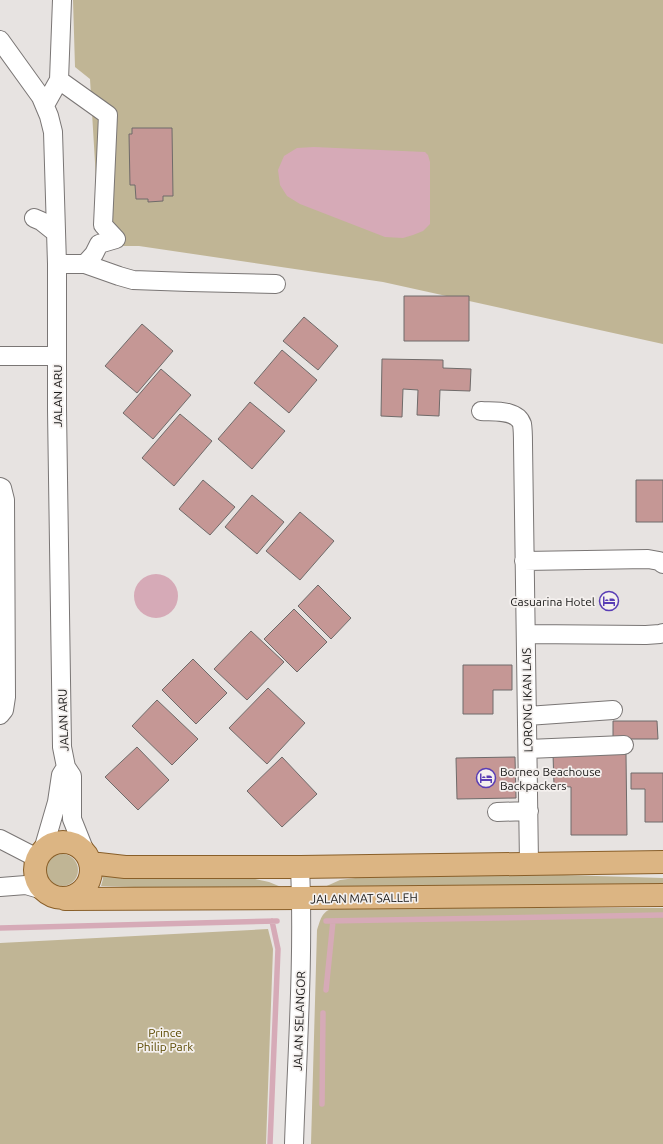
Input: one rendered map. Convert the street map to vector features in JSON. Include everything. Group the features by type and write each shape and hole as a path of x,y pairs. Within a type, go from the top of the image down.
{"main road":[{"path":"60,842 70,843 79,847 88,858 91,871 90,879 81,893 65,899 49,895 43,890 35,875 35,866 40,854 51,844 60,842"},
{"path":"88,858 125,867 300,867 663,862"},
{"name":"JALAN MAT SALLEH","path":"65,899 663,895"}],"street":[{"path":"45,105 59,80 62,0"},
{"name":"JALAN ARU","path":"0,40 41,97 49,116 52,132 57,264 62,747 66,767 72,776 72,819 88,858"},
{"path":"59,80 108,114 103,225 116,239 99,244 94,254 85,264"},
{"path":"34,218 41,221 56,233"},
{"path":"57,264 85,264 133,280 276,284"},
{"path":"0,356 57,356"},
{"name":"LORONG IKAN LAIS","path":"480,411 506,412 515,416 521,423 523,444 526,634 520,681 527,716 529,864"},
{"path":"0,487 2,488 5,500 6,689 4,710 0,715"},
{"path":"524,561 648,559 659,561 663,564"},
{"path":"526,634 646,635 663,633"},
{"path":"527,716 613,710"},
{"path":"528,749 624,745"},
{"name":"JALAN ARU","path":"40,854 57,802 61,774 66,767"},
{"path":"497,812 528,811"},
{"path":"0,839 40,854"},
{"name":"JALAN SELANGOR","path":"294,1144 300,1010 302,898 300,867"},
{"path":"0,887 26,885 43,890"}],"green space":[{"path":"73,0 663,0 663,344 383,282 139,246 100,246 90,79 75,67"},
{"path":"59,854 65,854 74,858 78,870 74,882 65,886 59,886 50,882 46,873 46,867 50,858"},
{"path":"102,870 127,876 186,879 250,878 269,882 286,889 201,889 101,886 103,879"},
{"path":"563,875 663,878 663,884 320,889 340,880 363,877"},
{"path":"663,908 663,1144 311,1144 317,930 323,915 331,909"},
{"name":"Prince Philip Park","path":"268,929 273,949 266,1144 0,1144 0,943"}],"shaded area":[{"path":"314,147 425,152 428,155 430,162 430,224 423,231 403,238 385,237 300,204 287,196 280,185 278,170 284,156 297,148"},
{"path":"152,574 160,574 165,575 172,580 177,587 177,605 172,612 165,617 152,618 144,615 137,608 134,600 134,592 137,584 144,577"}],"building":[{"path":"132,128 172,128 173,196 163,196 163,201 148,202 148,199 136,199 135,185 130,185 129,134 132,134"},
{"path":"404,296 469,296 469,341 404,341"},
{"path":"304,317 338,346 318,370 283,341"},
{"path":"142,324 173,351 137,393 105,366"},
{"path":"282,350 317,380 289,413 254,383"},
{"path":"382,359 443,360 443,368 471,369 470,391 440,390 439,416 417,415 418,390 403,389 402,417 381,416"},
{"path":"161,369 191,395 153,439 123,413"},
{"path":"250,402 285,431 252,469 218,439"},
{"path":"180,414 212,441 174,486 142,458"},
{"path":"203,480 235,507 210,535 179,509"},
{"path":"636,480 663,480 663,522 636,522"},
{"path":"252,495 284,522 257,554 225,527"},
{"path":"300,512 334,541 300,580 266,551"},
{"path":"318,585 351,618 331,639 298,606"},
{"path":"294,609 327,642 297,672 264,639"},
{"path":"251,631 284,662 247,700 214,669"},
{"path":"193,659 227,693 196,724 162,690"},
{"path":"463,665 512,665 512,690 493,690 493,714 463,714"},
{"path":"268,688 305,723 267,764 229,728"},
{"path":"157,700 198,739 172,765 132,726"},
{"path":"613,721 657,721 658,739 613,739"},
{"path":"137,747 169,780 138,810 105,777"},
{"path":"553,754 626,754 627,835 571,835 571,787 554,786"},
{"path":"282,757 317,794 282,827 247,791"},
{"name":"Borneo Beachouse Backpackers","path":"515,757 516,798 457,799 456,758"},
{"path":"631,773 663,773 663,822 645,822 645,789 631,789"}],"waterway":[{"path":"326,921 663,915"},
{"path":"270,1144 278,949 272,921"},
{"path":"0,928 277,921"},
{"path":"326,990 333,921"},
{"path":"322,1104 323,1013"}],"place":[{"name":"Casuarina Hotel","path":"609,601"},
{"name":"Borneo Beachouse Backpackers","path":"486,778"}]}
